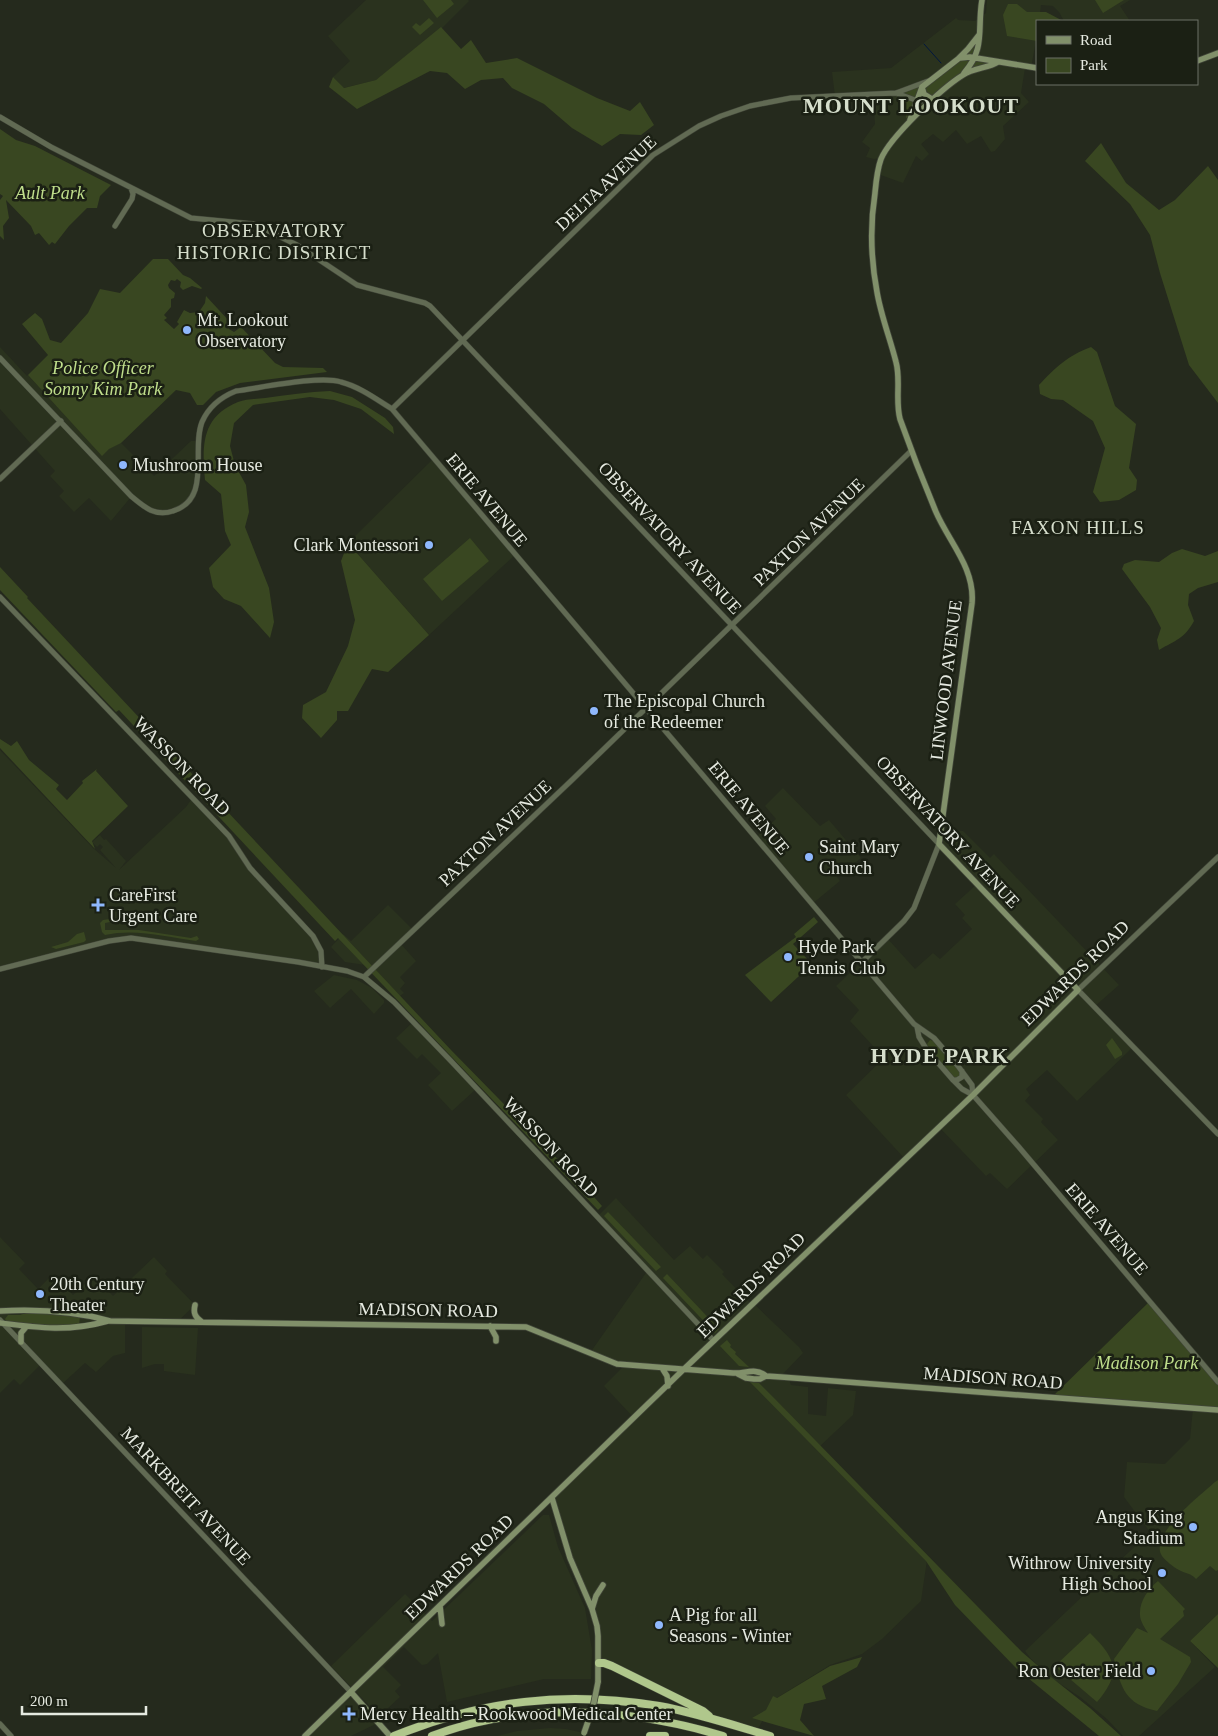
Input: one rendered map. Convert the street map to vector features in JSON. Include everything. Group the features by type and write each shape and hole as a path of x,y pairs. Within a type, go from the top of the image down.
{"highway":[{"path":"599,1663 604,1663 620,1670 703,1711 712,1719"},
{"path":"394,1736 456,1715 506,1704 541,1699 577,1698 661,1707 712,1719 770,1736"},
{"path":"432,1736 503,1718 582,1712 659,1721 722,1736"},
{"path":"650,1736 665,1736"}],"main road":[{"path":"922,87 924,94 932,99 966,71 976,58 980,42 982,0"},
{"name":"LINWOOD AVENUE","path":"906,127 913,115 922,87 968,50 979,35"},
{"path":"1198,61 1218,53"},
{"path":"958,59 966,56 1036,68"},
{"path":"958,59 966,62 966,71"},
{"path":"966,71 994,65 998,62"},
{"name":"LINWOOD AVENUE","path":"932,99 886,150 880,161 871,224 876,291 897,366 898,413 911,451 937,514 969,572 972,588 972,603 939,844"},
{"name":"OBSERVATORY AVENUE","path":"939,844 1078,990"},
{"name":"EDWARDS ROAD","path":"305,1736 714,1341 973,1095 1078,990"},
{"path":"195,1305 195,1316 202,1322"},
{"name":"MADISON ROAD","path":"0,1311 49,1311 87,1314 110,1321"},
{"path":"87,1314 92,1320 88,1327 82,1324 81,1319 87,1314"},
{"name":"MADISON ROAD","path":"1,1322 26,1327 61,1329 88,1327 110,1321 526,1327 611,1362 738,1374 754,1379 766,1376 1218,1410"},
{"path":"490,1326 496,1341"},
{"path":"21,1342 21,1333 26,1327"},
{"path":"662,1368 667,1376 668,1386"},
{"path":"552,1498 573,1565 592,1608 598,1636 598,1682 583,1734"},
{"path":"592,1608 596,1596 603,1586"},
{"path":"440,1606 442,1624"},
{"path":"351,1692 390,1736"}],"street":[{"name":"DELTA AVENUE","path":"392,410 653,155 685,134 721,116 750,106 807,97 896,93 929,80"},
{"name":"DELTA AVENUE","path":"896,93 918,101 932,99"},
{"name":"OBSERVATORY AVENUE","path":"0,117 51,147 191,218 250,223 268,230 310,253 357,285 425,303 430,306 939,844"},
{"path":"115,226 131,203 133,194 131,188"},
{"name":"ERIE AVENUE","path":"0,358 131,496 150,510 160,513 181,508 192,495 198,482 200,429 205,416 212,406 236,391 318,380 339,381 359,389 392,410 917,1027 919,1037 925,1047 953,1080 973,1095 1218,1382"},
{"path":"0,479 61,421"},
{"name":"PAXTON AVENUE","path":"364,977 732,626 911,451"},
{"name":"WASSON ROAD","path":"0,597 229,836 250,868 313,936 321,951 322,967"},
{"path":"862,962 904,921 914,908 939,844"},
{"name":"EDWARDS ROAD","path":"1078,990 1218,857"},
{"path":"0,969 86,946 125,938 347,971 364,977"},
{"name":"WASSON ROAD","path":"364,977 394,1002 450,1060 714,1341"},
{"name":"OBSERVATORY AVENUE","path":"1078,990 1218,1134"},
{"name":"ERIE AVENUE","path":"917,1027 923,1029 934,1038 962,1071 972,1085 973,1095"},
{"path":"925,1047 928,1038 934,1038"},
{"path":"953,1080 962,1077 962,1071"},
{"name":"MARKBREIT AVENUE","path":"1,1322 351,1692"},
{"path":"0,1724 11,1736"}],"shaded area":[{"path":"366,0 469,1 408,62 376,80 343,88 333,77 350,61 328,36"},
{"path":"987,0 1130,0 1120,6 1129,20 1063,20 1053,6 1041,5 1039,20 1036,20 1036,40 1031,68 1025,68 1021,93 1029,102 1003,126 1005,139 995,151 991,152 981,136 967,144 956,130 943,142 933,134 921,144 929,154 922,161 916,156 903,183 878,174 880,158 866,157 870,148 862,142 875,124 873,95 835,96 832,72 891,68 956,18 958,20 975,21 986,13"},
{"path":"0,347 102,455 118,440 154,476 191,441 199,441 196,489 181,507 160,513 131,497 111,521 89,498 74,512 59,496 64,491 50,476 55,471 0,409"},
{"name":"Clark Montessori","path":"434,458 516,554 429,635 348,543"},
{"path":"0,750 93,848 116,868 100,850 103,847 100,844 97,847 92,842 100,835 104,840 106,839 126,861 119,870 186,807 193,797 229,836 242,858 319,945 322,967 131,938 0,969"},
{"path":"783,788 820,826 829,820 861,858 837,877 840,881 812,904 756,837 776,819 765,806"},
{"path":"941,829 963,831 990,858 994,854 1119,985 1094,1007 1133,1047 1077,1101 1047,1070 1026,1089 1030,1095 1025,1101 1043,1119 1041,1122 1058,1140 1007,1189 990,1173 986,1176 939,1127 905,1159 846,1095 884,1058 850,1021 859,1010 836,986 887,938 915,969 933,953 940,959 972,929 962,918 965,915 955,904 977,884 939,844"},
{"path":"388,905 413,930 400,943 416,961 400,977 405,983 400,989 404,993 397,998 365,965 345,962 331,947 343,934 351,941"},
{"path":"334,975 357,980 372,988 384,1000 384,1003 374,1014 351,989 330,1008 314,991"},
{"path":"412,1023 475,1090 452,1111 428,1085 441,1073 422,1054 417,1059 396,1038"},
{"path":"616,1198 674,1260 690,1246 703,1259 707,1255 748,1301 754,1304 799,1347 803,1353 781,1376 788,1377 791,1385 808,1387 808,1414 826,1416 828,1388 856,1391 853,1415 819,1447 927,1560 921,1601 882,1639 862,1654 830,1665 775,1699 756,1732 703,1711 599,1663 598,1636 552,1498 634,1418 604,1386 625,1365 590,1353 648,1270 597,1217"},
{"path":"0,1237 25,1263 19,1269 38,1289 53,1274 73,1295 93,1276 113,1296 154,1257 167,1271 165,1274 195,1305 177,1322 125,1321 125,1353 113,1356 96,1372 85,1363 62,1384 42,1363 20,1385 14,1379 0,1393"},
{"path":"142,1327 198,1328 195,1375 164,1371 164,1364 155,1364 142,1368"},
{"name":"Withrow University High School","path":"1193,1408 1218,1410 1218,1614 1190,1641 1215,1667 1139,1736 1123,1736 1107,1719 1080,1697 1054,1680 1025,1651 1150,1532 1124,1497 1127,1462 1165,1464 1190,1439"},
{"path":"543,1515 549,1515 558,1547 585,1608 592,1650 591,1679 544,1679 447,1702 438,1653 427,1664 422,1665 404,1647 383,1667 401,1685 395,1691 400,1697 387,1709 382,1719 331,1666 405,1594 432,1621"},
{"name":"Mercy Health – Rookwood Medical Center","path":"351,1692 378,1723 351,1736 305,1736"},
{"path":"550,1728 584,1733 582,1736 497,1736 517,1731"}],"green space":[{"path":"423,0 451,0 454,4 437,18"},
{"path":"1095,0 1124,0 1103,13"},
{"path":"1008,4 1017,4 1027,12 1046,12 1061,20 1036,20 1036,41 1007,36 1003,15"},
{"path":"429,18 434,23 420,35 412,27 416,23 420,26"},
{"path":"441,27 461,49 471,40 486,63 517,58 597,98 630,111 640,102 654,125 641,135 620,134 602,146 572,128 544,104 512,88 503,78 481,80 465,89 447,73 430,71 357,109 329,87 333,77 344,88 376,80"},
{"path":"979,35 976,57 998,62 970,71 912,116 906,118 905,106 897,100 896,93 929,80 958,59"},
{"name":"Ault Park","path":"0,129 16,140 35,146 111,185 100,196 97,208 87,208 55,244 52,242 49,245 39,233 35,235 31,226 6,200 9,218 3,226 4,240 0,236 0,200 3,196 0,194"},
{"path":"1101,143 1126,183 1159,210 1175,200 1208,166 1218,180 1218,403 1189,365 1150,235 1130,204 1085,161"},
{"name":"Police Officer Sonny Kim Park","path":"153,259 168,259 183,275 202,288 192,286 183,290 180,287 181,282 177,279 175,281 171,280 168,285 175,293 174,298 171,299 171,307 164,315 167,318 164,320 174,329 179,324 177,322 184,310 190,313 199,312 205,303 206,296 230,322 229,329 234,332 241,327 275,363 283,367 323,368 327,372 240,383 216,392 203,405 197,405 190,393 176,390 121,443 109,449 102,456 28,375 48,355 22,324 35,313 42,319 50,340 61,343 88,313 100,289 120,293"},
{"path":"1091,347 1097,352 1115,406 1136,424 1129,468 1137,480 1136,490 1119,500 1100,502 1093,492 1105,448 1093,421 1063,400 1051,399 1040,394 1039,385 1057,367 1068,358"},
{"path":"330,391 352,397 385,418 393,427 394,434 361,409 334,400 310,397 253,405 234,423 230,446 235,465 246,485 249,512 245,527 269,588 274,622 270,638 241,606 224,599 213,587 209,568 231,545 225,531 221,494 205,480 204,444 211,424 217,416 226,408 238,402"},
{"path":"470,538 489,561 442,601 423,579"},
{"path":"348,543 429,635 388,672 372,669 348,711 337,711 337,720 321,738 302,718 303,705 326,692 348,646 355,620 341,561"},
{"path":"1182,549 1205,556 1218,551 1218,582 1198,588 1189,594 1188,605 1194,621 1183,635 1159,650 1157,640 1161,628 1150,607 1122,569 1124,564 1135,560 1159,562"},
{"path":"0,567 451,1050 586,1188 602,1206 598,1210 338,938 335,941 119,710 116,712 0,590"},
{"path":"0,739 11,746 17,741 29,760 59,785 56,789 67,800 83,783 82,781 97,769 96,771 128,806 92,841 95,849 0,748"},
{"name":"Hyde Park Tennis Club","path":"814,917 818,922 793,944 812,964 771,1002 745,975 796,937 794,934"},
{"path":"110,919 110,922 105,923 105,930 139,930 191,938 197,936 199,939 196,941 128,932 105,935 102,932 100,923 103,920"},
{"path":"84,932 86,940 84,942 56,949 51,947 68,942 77,934"},
{"path":"1112,1038 1122,1052 1122,1055 1115,1059 1106,1045"},
{"path":"930,1040 934,1041 960,1072 960,1076 954,1077 929,1049 927,1044"},
{"path":"608,1212 661,1267 656,1271 604,1216"},
{"path":"667,1274 719,1329 715,1333 663,1278"},
{"name":"Madison Park","path":"1150,1301 1218,1382 1218,1410 1052,1397"},
{"path":"29,1312 80,1316 79,1325 41,1326 6,1321 5,1319 8,1315 20,1315"},
{"path":"727,1340 731,1345 730,1347 736,1352 735,1354 749,1367 739,1366 720,1346"},
{"path":"750,1382 759,1383 1022,1652 1121,1736 1099,1736 1017,1669 955,1605 926,1561"},
{"name":"Angus King Stadium","path":"1218,1480 1218,1570 1216,1571 1210,1566 1196,1579 1177,1569 1162,1556 1160,1547 1162,1537 1178,1516"},
{"name":"Ron Oester Field","path":"1158,1581 1185,1609 1183,1611 1184,1616 1160,1639 1190,1657 1191,1662 1178,1684 1157,1711 1138,1704 1126,1693 1119,1678 1114,1659 1137,1628 1148,1633 1140,1617 1140,1610 1148,1592"},
{"path":"1218,1614 1218,1668 1190,1641"},
{"path":"1090,1633 1106,1650 1113,1666 1110,1682 1097,1702 1057,1668 1057,1664"},
{"path":"862,1657 857,1667 822,1686 826,1699 804,1704 800,1720 814,1736 752,1718 766,1710 773,1696 777,1698 830,1666"}],"waterway":[{"path":"924,44 941,63"}],"place":[{"name":"Mt. Lookout Observatory","path":"187,330"},
{"name":"Mushroom House","path":"123,465"},
{"name":"Clark Montessori","path":"429,545"},
{"name":"The Episcopal Church of the Redeemer","path":"594,711"},
{"name":"Saint Mary Church","path":"809,857"},
{"name":"CareFirst Urgent Care","path":"98,905"},
{"name":"Hyde Park Tennis Club","path":"788,957"},
{"name":"20th Century Theater","path":"40,1294"},
{"name":"Angus King Stadium","path":"1193,1527"},
{"name":"Withrow University High School","path":"1162,1573"},
{"name":"A Pig for all Seasons - Winter","path":"659,1625"},
{"name":"Ron Oester Field","path":"1151,1671"},
{"name":"Mercy Health – Rookwood Medical Center","path":"349,1714"}],"district":[{"name":"MOUNT LOOKOUT","path":"911,105"},
{"name":"OBSERVATORY HISTORIC DISTRICT","path":"274,241"},
{"name":"FAXON HILLS","path":"1078,527"},
{"name":"HYDE PARK","path":"940,1055"}]}
